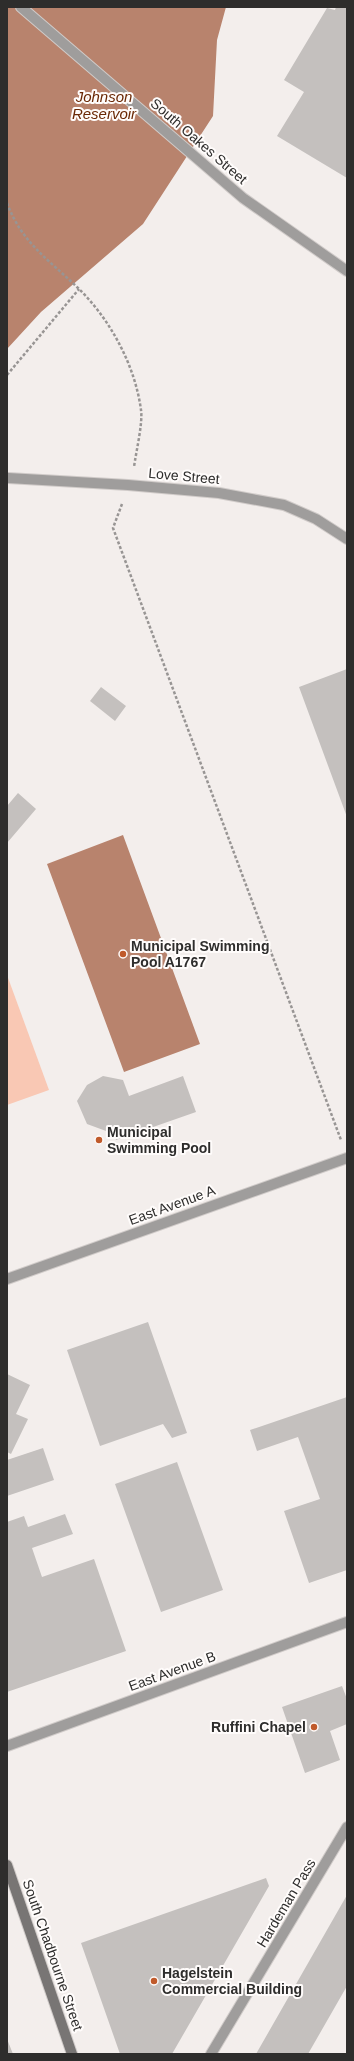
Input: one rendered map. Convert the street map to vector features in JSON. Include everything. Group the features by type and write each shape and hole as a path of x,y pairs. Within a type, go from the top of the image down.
{"main road":[{"name":"South Chadbourne Street","path":"7,1865 72,2054"}],"street":[{"name":"South Oakes Street","path":"21,7 243,198 347,271"},
{"name":"Love Street","path":"8,478 128,485 219,493 284,505 316,519 347,539"},
{"name":"East Avenue A","path":"7,1279 347,1158"},
{"name":"East Avenue B","path":"7,1746 347,1622"},
{"name":"Hardeman Pass","path":"211,2054 347,1828"}],"path":[{"path":"7,203 14,221 31,245 79,289 103,318 130,365 141,411 133,470 113,528 342,1141"},
{"path":"7,375 79,289"}],"shaded area":[{"path":"7,975 49,1090 7,1105"}],"water":[{"name":"Johnson Reservoir","path":"7,7 226,7 217,40 213,116 143,224 41,312 7,349"},
{"name":"Municipal Swimming Pool A1767","path":"123,835 200,1044 124,1072 47,864"}],"building":[{"path":"336,7 347,7 347,178 277,136 304,92 284,80 327,8 335,10"},
{"path":"347,669 347,817 299,687"},
{"path":"101,687 126,706 115,721 90,701"},
{"path":"18,793 36,809 7,843 7,806"},
{"path":"103,1076 123,1080 129,1096 183,1076 196,1112 116,1140 112,1128 106,1131 87,1124 77,1101 87,1085"},
{"path":"148,1322 187,1433 172,1438 163,1424 100,1446 67,1350"},
{"path":"7,1374 30,1385 16,1414 28,1419 11,1454 7,1452"},
{"path":"347,1397 347,1570 309,1583 284,1511 320,1499 298,1437 257,1451 250,1430"},
{"path":"43,1448 54,1480 7,1496 7,1460"},
{"path":"177,1462 223,1590 161,1612 115,1484"},
{"path":"65,1514 73,1534 32,1548 42,1577 94,1559 126,1651 7,1692 7,1522 24,1516 28,1527"},
{"name":"Ruffini Chapel","path":"342,1686 347,1699 347,1724 330,1731 340,1760 305,1773 282,1707"},
{"name":"Hagelstein Commercial Building","path":"266,1878 269,1886 172,2054 120,2054 81,1943"},
{"path":"347,1895 347,1986 308,2054 256,2054"},
{"path":"7,2039 13,2054 7,2054"}],"place":[{"name":"Municipal Swimming Pool A1767","path":"123,954"},
{"name":"Municipal Swimming Pool","path":"99,1140"},
{"name":"Ruffini Chapel","path":"314,1727"},
{"name":"Hagelstein Commercial Building","path":"154,1981"}]}
